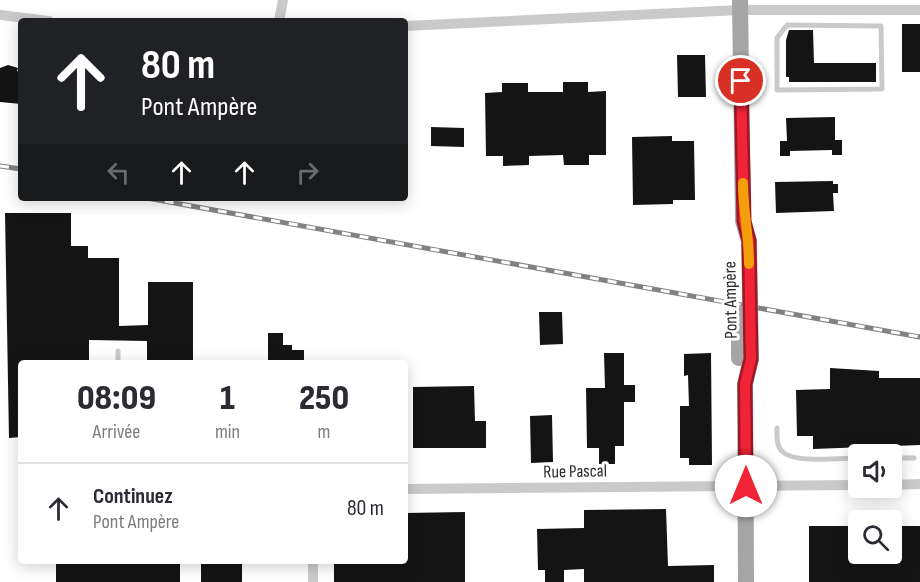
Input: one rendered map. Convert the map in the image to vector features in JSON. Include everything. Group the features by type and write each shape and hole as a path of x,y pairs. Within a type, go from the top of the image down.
{"main road":[{"name":"Pont Ampère","path":"740,5 746,582"}],"street":[{"path":"280,18 283,0"},
{"path":"408,26 740,5 842,10 920,10"},
{"path":"0,15 25,18"},
{"path":"902,485 920,484"},
{"name":"Rue Pascal","path":"408,489 848,485"},
{"path":"312,564 313,582"}],"lane":[{"path":"842,10 843,25"},
{"path":"787,25 843,25 881,26 882,89 777,90 777,38 787,25"},
{"path":"118,351 118,360"},
{"path":"777,428 777,443 780,450 788,456 798,459 848,458"},
{"path":"902,458 914,458"}],"building":[{"path":"902,24 920,24 920,72 902,72"},
{"path":"789,30 813,30 814,63 876,63 876,82 789,82 789,77 786,77 786,40"},
{"path":"677,55 705,55 706,97 678,97"},
{"path":"8,65 18,68 18,104 0,102 0,68"},
{"path":"563,82 588,82 588,92 606,91 606,155 589,155 589,165 564,165 563,155 529,156 529,165 503,166 503,156 486,156 485,93 502,92 502,83 528,83 528,92 563,92"},
{"path":"835,117 835,140 842,140 842,155 832,155 832,150 790,151 790,156 780,156 780,141 787,141 786,118"},
{"path":"431,127 464,128 464,147 431,146"},
{"path":"672,136 672,141 694,141 695,200 673,200 673,204 633,205 632,137"},
{"path":"833,181 833,184 838,184 838,193 833,193 834,211 776,213 775,182"},
{"path":"5,213 71,213 71,246 88,246 88,258 119,258 119,326 148,325 148,282 193,282 193,360 147,360 147,341 89,340 89,360 18,360 18,437 9,438"},
{"path":"539,312 562,312 563,344 540,345"},
{"path":"268,333 283,333 283,345 292,345 292,350 304,350 304,360 268,360"},
{"path":"604,353 624,353 624,385 635,385 635,402 624,402 624,446 615,446 615,464 599,464 599,448 587,448 586,388 605,388"},
{"path":"711,353 712,465 689,465 689,458 680,458 680,406 689,406 688,375 684,376 684,354"},
{"path":"830,368 879,371 879,378 920,378 920,445 848,444 848,448 813,449 813,436 797,436 796,390 830,389"},
{"path":"474,386 475,421 486,421 486,448 413,448 413,387"},
{"path":"552,415 553,462 531,463 530,416"},
{"path":"666,509 668,566 714,565 714,582 584,582 584,569 564,570 564,582 545,582 545,570 538,570 537,529 584,528 584,510"},
{"path":"465,512 465,582 334,582 334,564 408,564 408,513"},
{"path":"809,526 848,526 848,564 902,564 902,526 920,526 920,582 809,582"},
{"path":"56,564 180,564 180,582 56,582"},
{"path":"201,564 242,564 242,582 201,582"}],"railway":[{"path":"0,166 18,169"},
{"path":"164,201 920,337"}],"slow traffic":[{"path":"743,183 744,221 749,241 749,264"}],"route":[{"path":"741,81 744,221 749,241 751,359 745,384 746,486"}]}
